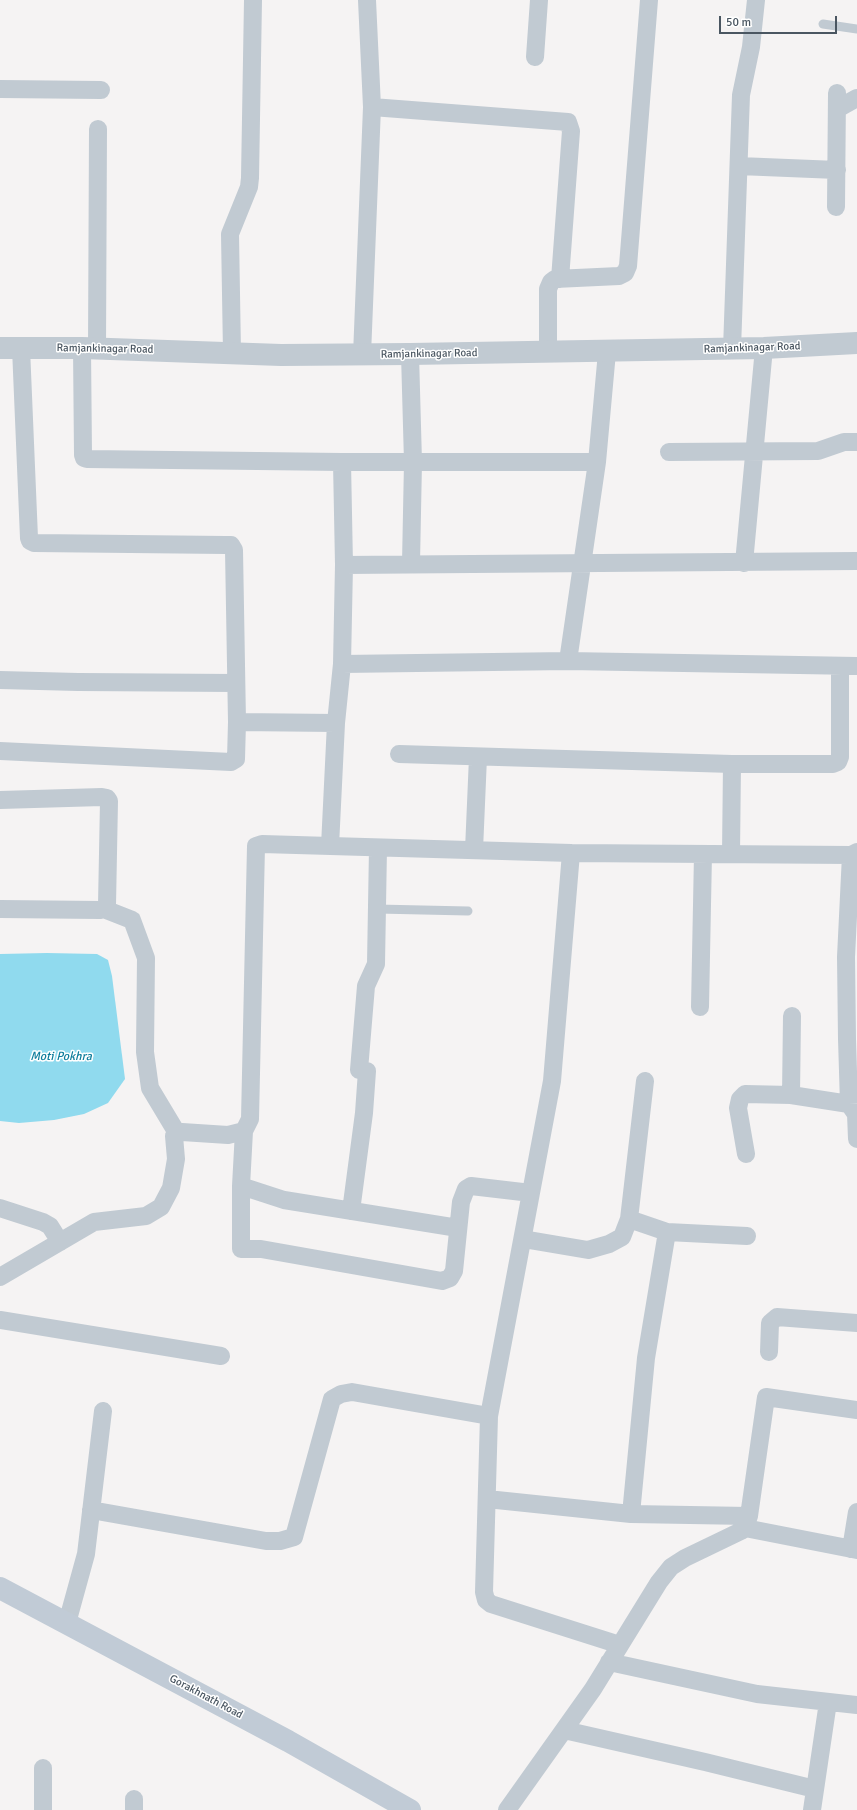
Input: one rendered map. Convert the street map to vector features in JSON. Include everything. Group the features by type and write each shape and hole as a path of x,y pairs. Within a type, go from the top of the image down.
{"main road":[{"name":"Gorakhnath Road","path":"0,1588 288,1741 410,1810"}],"street":[{"path":"232,353 230,234 249,187 250,178 253,0"},
{"path":"362,355 372,107 367,0"},
{"path":"535,57 539,0"},
{"path":"548,352 548,289 551,282 555,279 619,276 625,273 628,266 649,0"},
{"path":"732,349 741,96 751,47 756,0"},
{"path":"0,89 101,90"},
{"path":"836,207 837,101 857,98"},
{"path":"372,107 568,122 571,131 560,279"},
{"path":"98,129 90,348 84,458 342,462 597,462"},
{"path":"739,166 837,170"},
{"name":"Ramjankinagar Road","path":"10,348 90,348 281,355 362,355 732,349 857,343"},
{"path":"0,751 231,762 236,759 237,722 235,683 234,550 231,546 34,543 30,541 10,348"},
{"path":"744,563 764,348"},
{"path":"568,661 581,563 597,462 607,352"},
{"path":"410,354 413,462 411,563"},
{"path":"668,452 818,451 844,442 857,442"},
{"path":"330,846 336,723 342,664 344,565 342,462"},
{"path":"344,565 411,563 744,563 857,561"},
{"path":"342,664 568,661 848,666 840,757 838,762 833,764 732,764 400,754"},
{"path":"0,680 235,683"},
{"path":"237,722 336,723"},
{"path":"474,850 478,757"},
{"path":"730,854 732,764"},
{"path":"0,800 107,798 109,801 107,905 104,909"},
{"path":"531,1193 469,1186 461,1202 454,1271 450,1278 442,1281 261,1249 241,1249 241,1186 244,1130 250,1119 256,846 262,844 571,853 854,853 852,926 846,957 852,1039 849,1104 856,1114 857,1139"},
{"path":"351,1210 364,1113 363,1070 366,986 376,964 378,848"},
{"path":"571,853 552,1081 489,1416 484,1592 486,1600 491,1604 620,1645"},
{"path":"700,1007 703,854"},
{"path":"0,909 104,909 132,920 146,958 145,1052 150,1088 177,1133"},
{"path":"791,1095 792,1016"},
{"path":"523,1238 588,1250 609,1244 622,1237 629,1219 645,1081"},
{"path":"746,1154 738,1108 740,1099 745,1094 791,1095 849,1104"},
{"path":"0,1277 94,1222 146,1216 161,1206 171,1188 176,1159 174,1136 177,1133 228,1135 244,1130"},
{"path":"241,1186 284,1200 458,1228"},
{"path":"0,1208 43,1222 50,1226 60,1242"},
{"path":"629,1219 667,1232 747,1236"},
{"path":"631,1514 646,1358 667,1232"},
{"path":"769,1352 770,1323 777,1317 857,1323"},
{"path":"0,1320 221,1356"},
{"path":"91,1510 266,1541 280,1541 294,1537 332,1399 341,1394 352,1392 489,1416"},
{"path":"507,1810 593,1689 659,1582 671,1567 685,1558 742,1531 747,1522 766,1397 857,1410"},
{"path":"67,1623 86,1554 103,1411"},
{"path":"486,1499 631,1514 747,1522 854,1550 857,1512"},
{"path":"609,1662 757,1694 857,1705"},
{"path":"812,1810 828,1702"},
{"path":"564,1730 815,1789"},
{"path":"43,1768 43,1810"}],"lane":[{"path":"823,24 857,29"},
{"path":"377,909 468,911"}],"water":[{"name":"Moti Pokhra","path":"0,954 97,954 108,960 112,976 125,1079 108,1103 84,1114 54,1120 19,1123 0,1121"}]}
